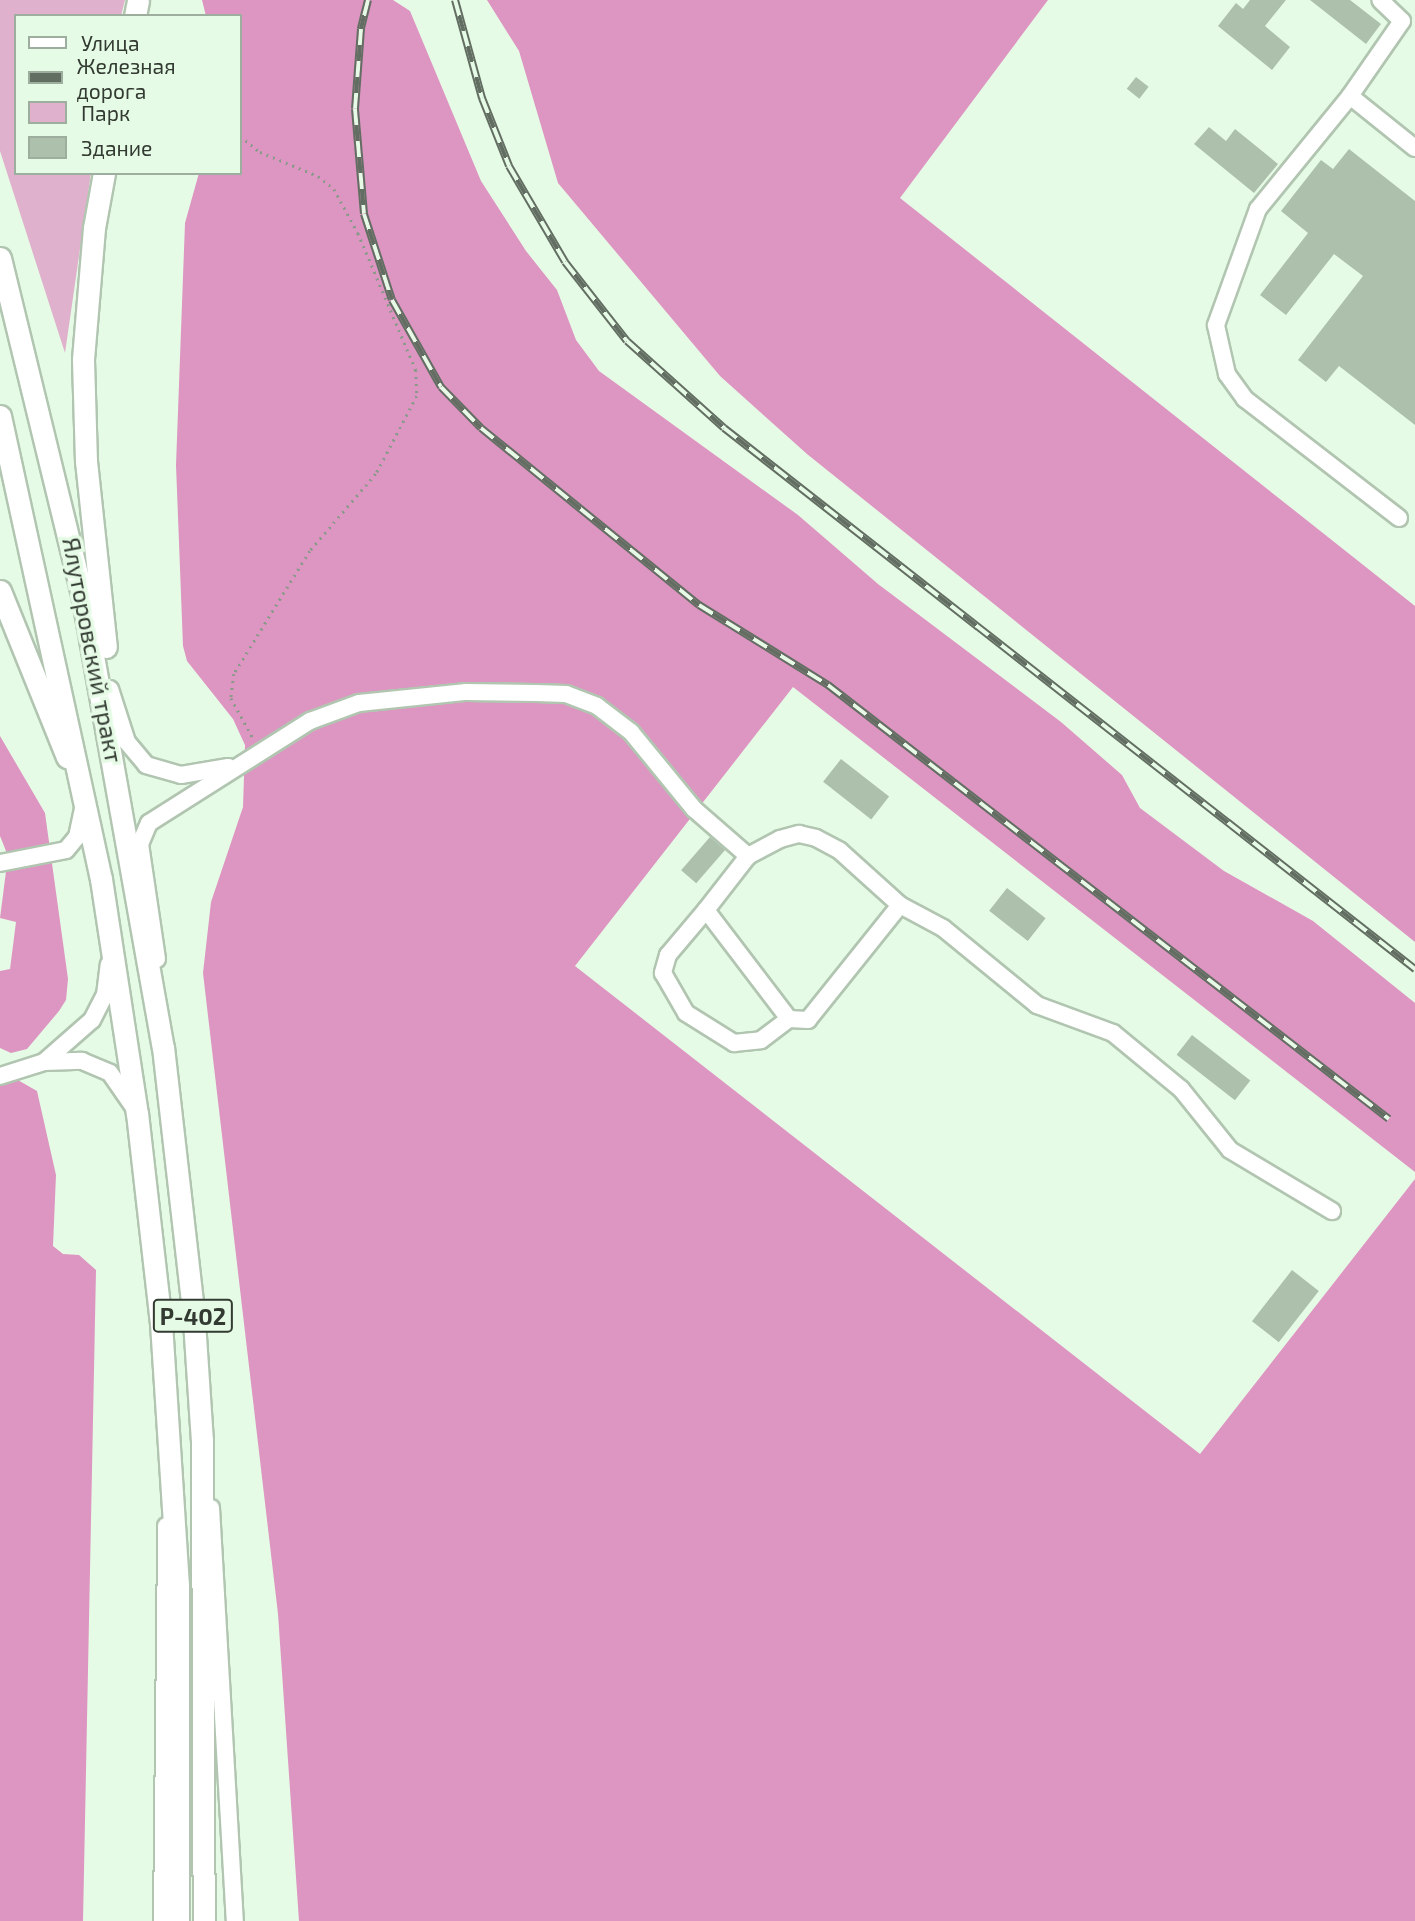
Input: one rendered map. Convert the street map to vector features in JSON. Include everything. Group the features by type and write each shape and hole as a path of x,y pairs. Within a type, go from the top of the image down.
{"main road":[{"path":"104,175 94,228 83,360 86,461 119,782"},
{"name":"Ялуторовский тракт","path":"0,258 82,594 119,782 163,1047"},
{"name":"Ялуторовский тракт","path":"0,416 111,938 137,1113"},
{"path":"0,590 23,640 53,730 82,793"},
{"path":"82,594 110,690"},
{"name":"Р-402","path":"163,1047 194,1321 202,1440 204,1921"},
{"name":"Р-402","path":"137,1113 169,1440 178,1586 178,1921"}],"street":[{"path":"1380,0 1409,26 1258,209 1216,325 1227,374 1245,399 1399,518"},
{"path":"1350,96 1415,148"},
{"path":"110,690 131,751 157,772 193,775 244,763"},
{"path":"163,1047 142,834 161,813 326,713 359,703 466,692 566,694 597,706 631,732 694,809 748,856"},
{"path":"0,863 66,850 77,836 82,793"},
{"path":"900,905 808,1020 789,1019 761,1040 734,1043 686,1013 663,973 668,955 748,856 779,839 799,834 816,838 840,851 900,905 943,928 1037,1005 1113,1033 1181,1089 1230,1150 1332,1211"},
{"path":"706,911 789,1019"},
{"path":"44,1062 71,1042 98,1011 105,995 111,938"},
{"path":"5,1072 44,1062 96,1065 120,1085 137,1113"},
{"path":"162,1921 169,1440"},
{"path":"202,1440 217,1561 235,1921"}],"path":[{"path":"242,138 260,152 318,176 334,189 358,233 416,370 417,396 376,474 310,551 234,674 231,698 261,753"}],"green space":[{"path":"0,0 125,0 122,14 14,14 14,175 91,175 65,353 0,151"}],"shaded area":[{"path":"202,0 393,0 410,11 481,181 526,251 557,290 576,340 599,371 798,515 878,584 1061,722 1122,775 1140,808 1224,871 1313,921 1415,1003 1415,1172 793,687 575,966 1200,1454 1415,1179 1415,1921 299,1921 278,1614 203,973 211,902 243,807 245,745 233,719 187,661 183,646 176,465 185,223 198,175 242,175 242,14 206,14"},
{"path":"487,0 1048,0 900,198 1415,606 1415,942 807,454 720,376 558,183 519,51"},
{"path":"0,736 45,813 68,979 66,1000 59,1011 27,1049 11,1053 0,1048 0,971 10,969 16,922 0,918 8,856 0,836"},
{"path":"16,1079 37,1091 56,1175 53,1246 63,1254 79,1255 96,1270 83,1921 0,1921 0,1083"}],"building":[{"path":"1250,0 1286,0 1265,26 1290,47 1272,70 1218,26 1236,3 1243,9"},
{"path":"1310,0 1350,0 1381,24 1366,44"},
{"path":"1136,77 1149,87 1139,99 1127,89"},
{"path":"1209,127 1226,141 1235,129 1278,164 1254,193 1194,144"},
{"path":"1349,149 1415,201 1415,425 1339,366 1326,382 1298,360 1363,276 1334,254 1286,315 1260,295 1308,233 1281,211 1321,160 1333,169"},
{"path":"841,759 889,797 871,819 823,782"},
{"path":"710,837 725,850 696,883 681,870"},
{"path":"1007,888 1046,918 1028,941 989,911"},
{"path":"1192,1035 1250,1081 1235,1100 1177,1055"},
{"path":"1292,1270 1319,1291 1279,1342 1252,1321"}],"railway":[{"path":"368,0 361,29 355,109 364,214 392,300 441,387 481,428 699,605 828,685 1389,1119"},
{"path":"455,0 482,98 509,166 565,262 627,341 724,428 1415,969"}]}
